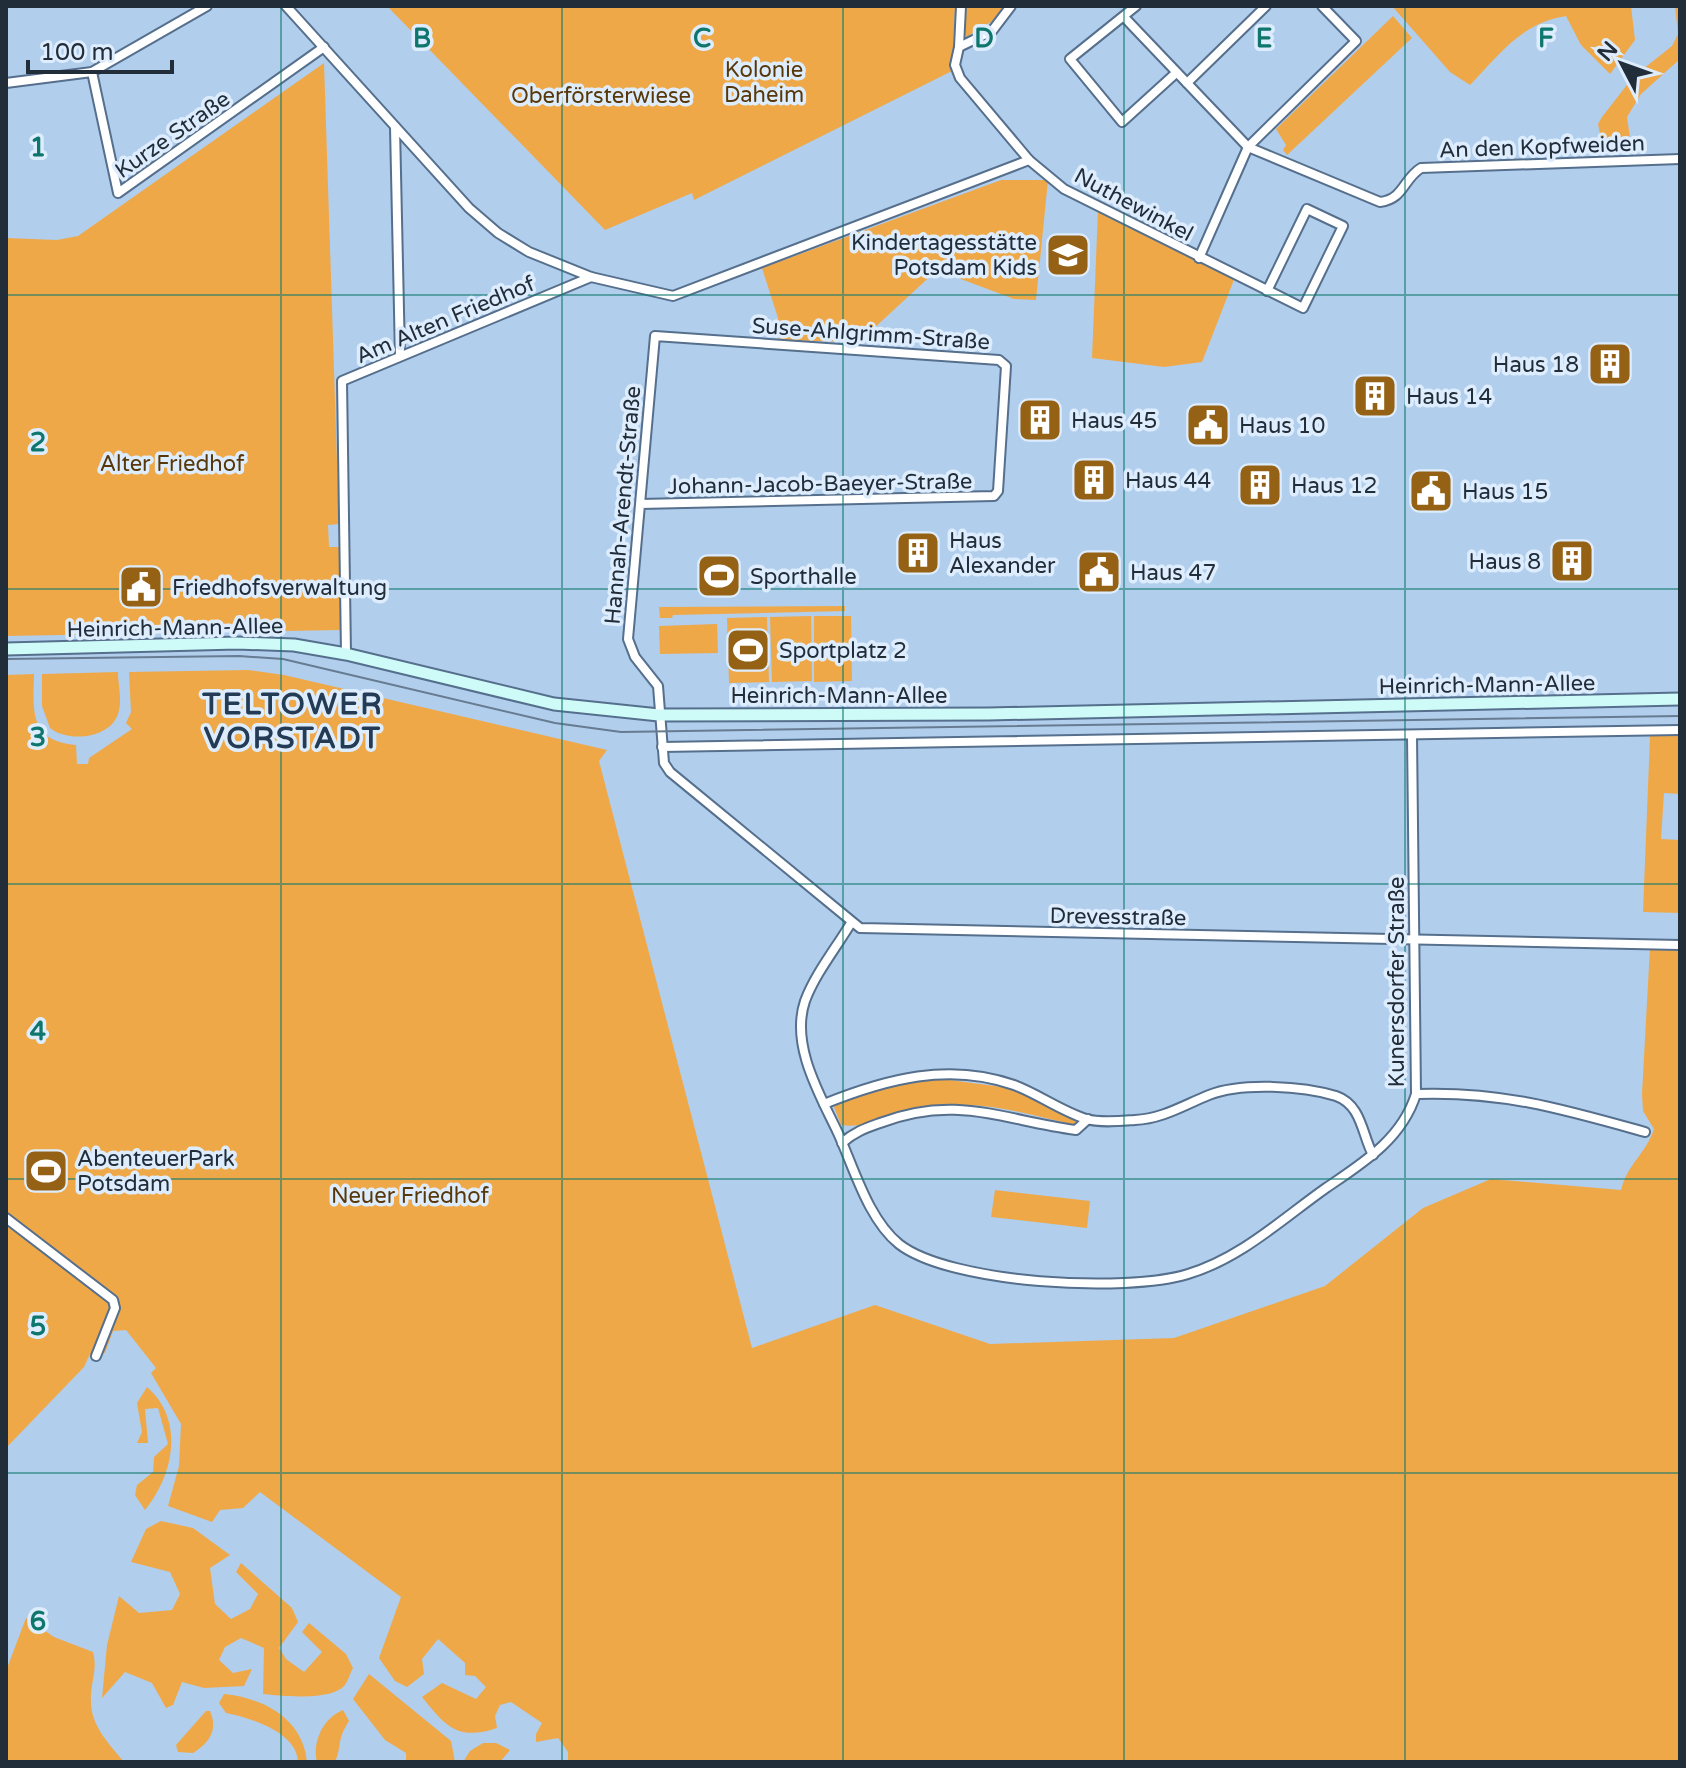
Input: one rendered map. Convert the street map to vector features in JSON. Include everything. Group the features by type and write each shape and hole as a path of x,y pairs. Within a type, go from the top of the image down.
{"main road":[{"name":"Heinrich-Mann-Allee","path":"6,649 237,643 294,645 346,654 554,704 659,715 968,714 1680,699"}],"street":[{"path":"6,83 92,72 207,6"},
{"path":"286,6 469,208 498,233 529,252 591,277 673,296 1029,160"},
{"name":"Nuthewinkel","path":"961,6 955,65 960,78 1029,160 1082,200 1199,258 1267,291 1303,308 1343,226 1307,209 1267,291"},
{"path":"959,47 992,31 1011,6"},
{"path":"1136,6 1070,59 1122,122 1176,73"},
{"path":"1187,83 1266,6"},
{"path":"1199,258 1248,147 1356,41 1322,6"},
{"name":"An den Kopfweiden","path":"1124,17 1248,147 1380,202 1400,195 1413,173 1421,168 1680,159"},
{"name":"Kurze Straße","path":"92,72 118,193 324,47"},
{"path":"395,126 400,356"},
{"name":"Am Alten Friedhof","path":"346,654 342,381 591,277"},
{"name":"Suse-Ahlgrimm-Straße","path":"655,336 999,360 1006,366 998,491"},
{"name":"Hannah-Arendt-Straße","path":"655,336 628,639 635,657 658,686 659,715"},
{"name":"Johann-Jacob-Baeyer-Straße","path":"640,504 988,498 998,491"},
{"path":"659,715 664,763 670,772 851,923"},
{"path":"662,747 1680,730"},
{"name":"Kunersdorfer Straße","path":"851,923 809,993 802,1012 804,1047 842,1143 878,1218 892,1237 911,1251 957,1267 1019,1278 1125,1284 1185,1275 1230,1256 1373,1155 1396,1132 1416,1094 1412,735"},
{"name":"Drevesstraße","path":"851,923 860,928 1680,945"},
{"path":"824,1104 886,1082 946,1073 1013,1085 1088,1119 1146,1120 1222,1091 1247,1087 1338,1097 1357,1112 1373,1155"},
{"path":"1416,1094 1464,1092 1517,1098 1645,1132"},
{"path":"842,1143 852,1134 885,1121 935,1109 972,1108 1076,1130 1084,1127 1088,1119"},
{"path":"6,1218 113,1300 115,1308 96,1356"}],"green space":[{"path":"387,6 955,6 952,71 694,200 692,193 605,230"},
{"path":"964,6 1007,6 991,22 966,37"},
{"path":"1392,6 1631,6 1635,40 1610,74 1581,45 1566,16 1550,20 1536,25 1512,42 1470,85 1450,72"},
{"path":"1675,6 1680,6 1680,59 1641,94 1627,117 1631,145 1626,150 1603,148 1598,124 1602,117 1633,77 1672,46 1678,34"},
{"path":"1393,16 1412,38 1287,155 1283,150 1286,145 1276,129"},
{"name":"Alter Friedhof","path":"324,63 339,524 328,525 329,547 339,547 342,630 6,636 6,238 57,240 78,236"},
{"path":"1001,180 1048,180 1036,300 1014,299 937,270 859,342 779,340 778,318 762,268"},
{"path":"1098,210 1235,277 1202,362 1164,367 1092,358"},
{"path":"845,606 845,611 673,615 672,618 660,618 659,607"},
{"path":"811,616 812,681 772,682 770,617"},
{"path":"814,616 851,616 852,681 814,682"},
{"name":"Sportplatz 2","path":"767,617 769,682 729,683 727,618"},
{"path":"717,624 718,653 660,654 659,626"},
{"name":"Neuer Friedhof","path":"248,670 284,675 607,750 599,761 752,1348 875,1305 990,1344 1174,1338 1325,1286 1423,1208 1491,1179 1621,1190 1654,1129 1643,1111 1642,1094 1650,947 1679,947 1680,1762 568,1762 568,1752 558,1738 536,1742 536,1734 542,1723 511,1702 500,1705 495,1716 497,1728 484,1732 462,1732 438,1716 422,1697 442,1683 476,1699 486,1687 475,1676 465,1675 465,1663 438,1639 422,1659 424,1674 407,1687 395,1681 379,1658 401,1597 260,1492 243,1508 220,1510 212,1522 168,1506 179,1466 181,1424 151,1373 156,1368 126,1330 113,1331 105,1353 100,1351 97,1357 90,1354 84,1367 6,1448 6,675 34,674 34,712 42,731 61,742 76,745 77,764 88,764 89,758 132,729 126,723 131,712 129,672"},
{"path":"118,672 120,706 109,727 89,736 78,737 50,728 42,706 42,674"},
{"path":"1680,735 1680,794 1664,793 1661,839 1680,840 1680,913 1643,912 1650,736"},
{"path":"927,1077 1010,1088 1076,1117 1075,1125 1007,1110 956,1105 928,1108 863,1125 841,1125 834,1107 839,1101 886,1085"},
{"path":"995,1190 1090,1201 1087,1228 991,1217"},
{"path":"147,1387 167,1415 171,1448 163,1481 145,1510 135,1495 137,1485 153,1472 154,1457 168,1444 158,1408 145,1409 148,1443 137,1443 142,1432 137,1403"},
{"path":"161,1521 193,1528 230,1555 210,1568 215,1604 231,1619 250,1609 258,1594 236,1572 241,1563 292,1608 298,1622 279,1648 286,1659 304,1672 322,1652 302,1632 309,1623 346,1654 353,1668 344,1686 317,1696 263,1694 264,1648 241,1638 225,1647 219,1660 233,1673 252,1669 244,1686 204,1688 182,1682 173,1705 166,1708 152,1683 125,1672 102,1698 107,1645 119,1596 139,1613 172,1610 180,1594 170,1572 131,1562 146,1529"},
{"path":"26,1618 54,1637 93,1652 95,1665 91,1702 94,1719 102,1735 124,1762 6,1762 6,1671"},
{"path":"369,1674 451,1741 455,1762 406,1762 406,1753 385,1740 353,1699"},
{"path":"224,1694 253,1700 279,1713 298,1734 307,1762 298,1762 290,1742 271,1728 226,1713 219,1703"},
{"path":"343,1710 349,1721 342,1734 335,1762 317,1762 316,1747 321,1732 330,1719"},
{"path":"206,1711 210,1711 213,1724 208,1740 193,1753 178,1752 176,1745"},
{"path":"483,1743 496,1743 510,1750 500,1762 463,1762 470,1751"}],"tram line":[{"path":"6,659 239,656 283,659 555,723 621,732 1680,716"}],"place":[{"name":"Kindertagesstätte Potsdam Kids","path":"1068,255"},
{"name":"Haus 18","path":"1610,364"},
{"name":"Haus 14","path":"1375,396"},
{"name":"Haus 45","path":"1040,420"},
{"name":"Haus 10","path":"1208,425"},
{"name":"Haus 44","path":"1094,480"},
{"name":"Haus 12","path":"1260,485"},
{"name":"Haus 15","path":"1431,491"},
{"name":"Haus Alexander","path":"918,553"},
{"name":"Haus 8","path":"1572,561"},
{"name":"Haus 47","path":"1099,572"},
{"name":"Sporthalle","path":"719,576"},
{"name":"Friedhofsverwaltung","path":"141,587"},
{"name":"Sportplatz 2","path":"748,650"},
{"name":"AbenteuerPark Potsdam","path":"46,1171"}],"district":[{"name":"TELTOWER VORSTADT","path":"293,721"}],"park label":[{"name":"Kolonie Daheim","path":"764,82"},
{"name":"Oberförsterwiese","path":"601,95"}]}
